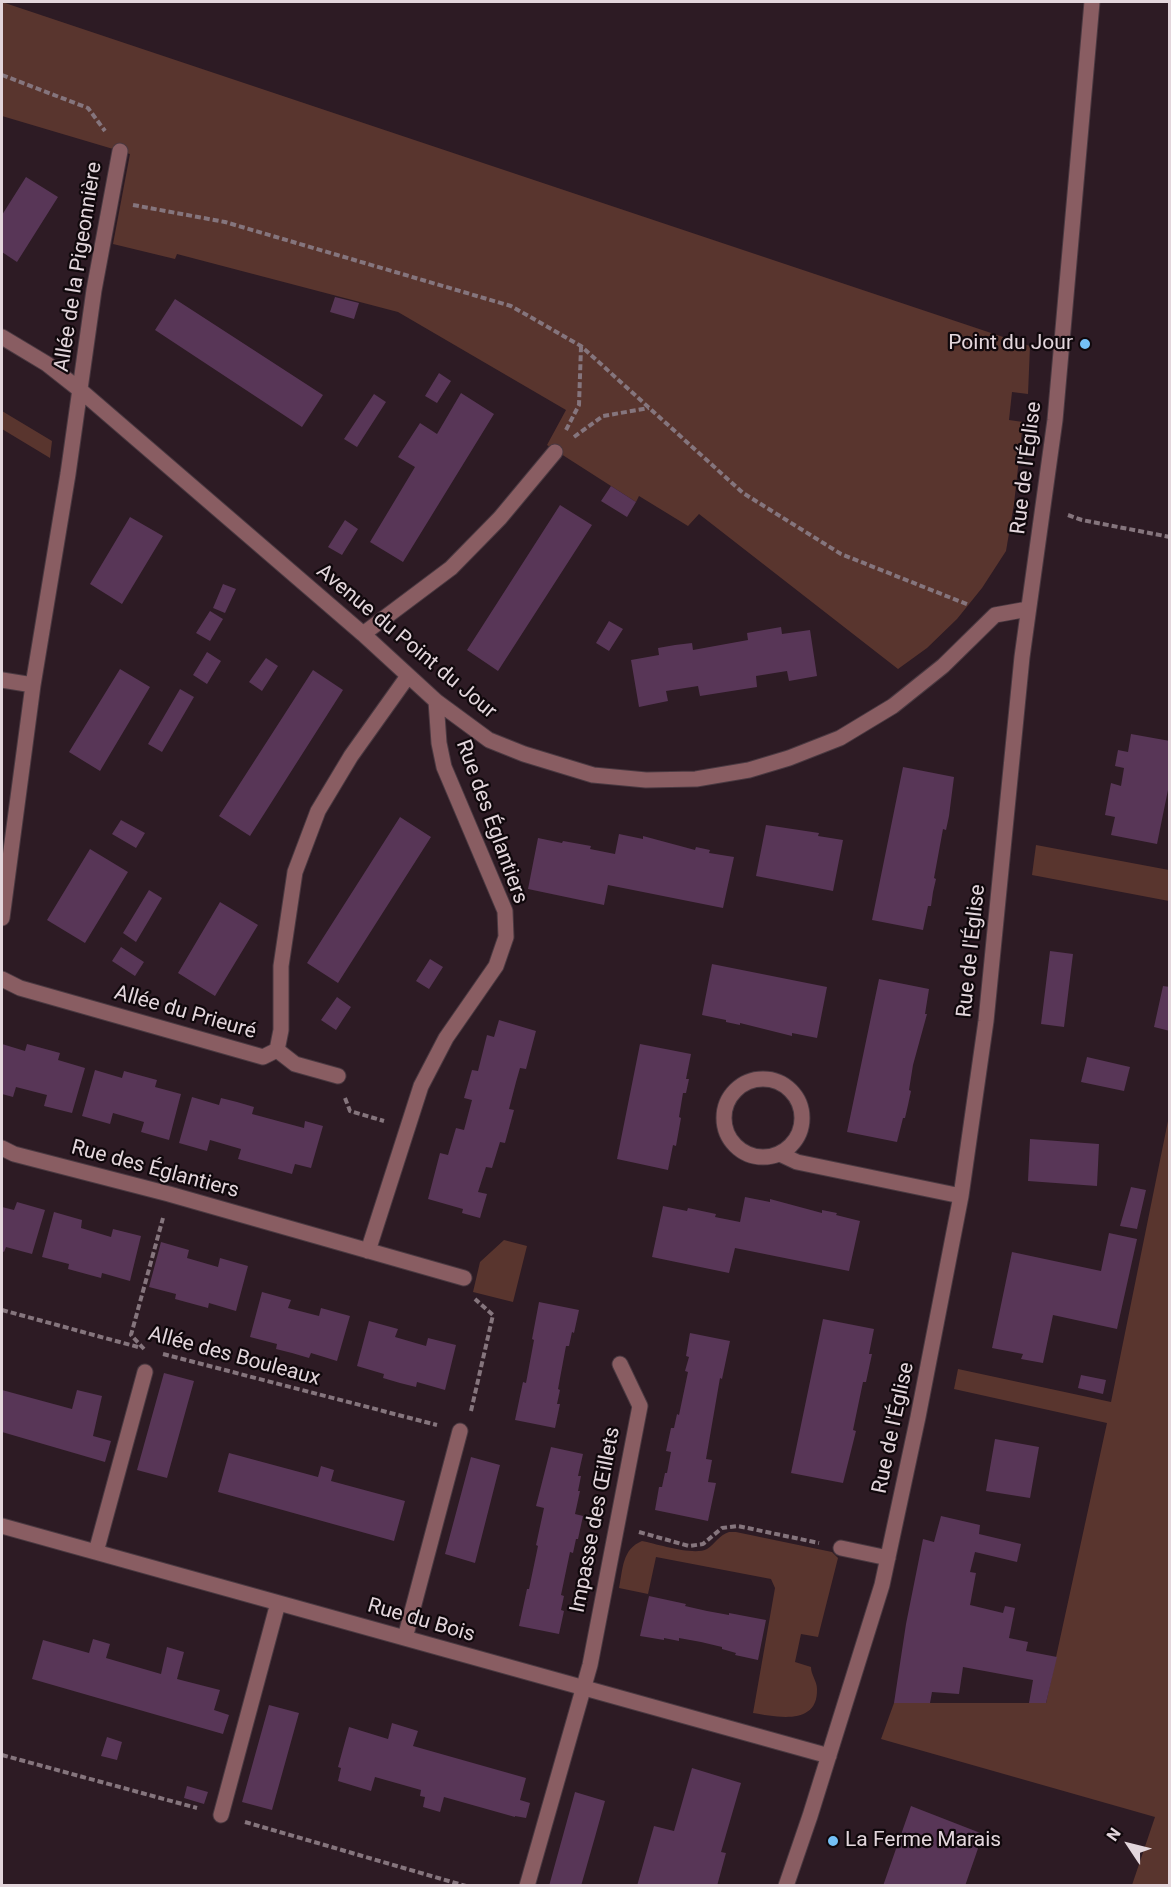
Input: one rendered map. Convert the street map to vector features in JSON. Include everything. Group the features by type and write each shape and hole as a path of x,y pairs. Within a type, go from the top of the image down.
{"street":[{"name":"Rue de l'Église","path":"786,1886 858,1666 888,1558 962,1196 986,1021 1028,609 1055,420 1092,2"},
{"name":"Allée de la Pigeonnière","path":"2,918 33,685 68,474 94,290 120,151"},
{"name":"Avenue du Point du Jour","path":"2,337 47,364 80,390 363,634 436,701 489,740 524,754 593,775 646,780 696,779 759,767 840,738 893,706 943,666 995,615"},
{"path":"363,634 451,568 500,518 555,452"},
{"path":"995,615 1028,609"},
{"name":"Allée du Prieuré","path":"2,979 20,988 263,1058 278,1050 281,1030 281,966 295,872 318,812 351,756 408,676"},
{"path":"2,680 33,685"},
{"name":"Rue des Églantiers","path":"368,1251 421,1086 446,1038 496,966 506,937 505,911 444,767 439,743 436,701"},
{"path":"278,1050 295,1064 338,1076"},
{"path":"780,1154 791,1146 798,1135 801,1116 795,1096 786,1087 774,1081 761,1079 748,1082 737,1089 724,1110 727,1135 744,1153 768,1158 780,1154 798,1162 962,1196"},
{"name":"Rue des Églantiers","path":"2,1148 14,1154 169,1194 464,1278"},
{"name":"Impasse des Œillets","path":"527,1886 584,1688 640,1406 620,1364"},
{"path":"96,1552 145,1372"},
{"path":"405,1638 460,1431"},
{"name":"Rue du Bois","path":"2,1526 830,1756"},
{"path":"841,1548 888,1558"},
{"path":"221,1815 278,1603"}],"path":[{"path":"2,75 88,108 120,151"},
{"path":"111,201 225,222 511,306 581,346 743,493 841,554 995,615"},
{"path":"555,452 579,405 581,346"},
{"path":"555,452 603,416 650,408"},
{"path":"1065,514 1082,520 1170,537"},
{"path":"338,1076 350,1111 408,1129"},
{"path":"144,1349 131,1335 169,1194"},
{"path":"460,1431 471,1411 493,1315 471,1295 464,1278"},
{"name":"Allée des Bouleaux","path":"2,1310 460,1431"},
{"path":"615,1525 689,1546 703,1544 722,1528 738,1526 841,1548"}],"shaded area":[{"path":"2,2 1030,346 1028,394 1012,392 1009,420 1023,422 1006,551 982,588 957,619 927,648 898,669 699,514 688,526 639,496 636,502 547,445 566,410 398,312 177,254 175,259 113,244 130,154 2,116"},
{"path":"2,411 52,441 50,458 2,429"},
{"path":"1036,845 1169,870 1169,901 1032,875"},
{"path":"1169,1116 1169,1885 1132,1885 1155,1817 881,1739 894,1703 1046,1703 1107,1423 954,1389 958,1369 1111,1402"},
{"path":"504,1240 527,1246 513,1302 473,1292 480,1262"},
{"path":"729,1532 832,1552 838,1558 818,1637 801,1634 795,1662 811,1667 817,1689 816,1701 804,1714 784,1717 753,1713 775,1588 771,1579 656,1557 648,1594 619,1588 627,1554 642,1541 666,1547 701,1551"}],"building":[{"path":"26,177 58,197 17,262 2,252 2,215"},
{"path":"335,297 359,303 354,319 330,312"},
{"path":"175,299 323,395 302,427 155,330"},
{"path":"439,373 451,381 437,403 425,396"},
{"path":"461,393 494,414 403,562 370,542 415,467 398,457 420,423 437,434"},
{"path":"374,394 386,402 357,447 344,439"},
{"path":"611,486 636,502 627,517 601,501"},
{"path":"560,505 592,525 498,671 467,650"},
{"path":"130,517 163,536 122,604 90,584"},
{"path":"345,520 358,529 342,555 328,547"},
{"path":"223,584 236,589 225,613 213,608"},
{"path":"210,611 223,619 210,641 196,633"},
{"path":"609,621 623,629 609,651 596,643"},
{"path":"781,627 782,634 810,630 817,676 789,681 787,671 756,676 757,687 700,696 698,686 666,691 668,701 639,707 631,660 659,655 658,648 692,643 693,650 748,640 747,633"},
{"path":"207,652 221,661 207,684 193,675"},
{"path":"266,658 278,666 262,691 249,682"},
{"path":"120,669 150,687 100,771 69,752"},
{"path":"313,670 343,690 250,836 219,816"},
{"path":"180,689 194,697 162,752 148,744"},
{"path":"1131,734 1170,741 1170,780 1157,844 1111,835 1115,817 1105,815 1111,783 1121,786 1124,768 1115,766 1118,750 1128,752"},
{"path":"903,767 954,777 949,816 946,830 943,829 934,878 936,879 931,906 928,906 923,930 872,920"},
{"path":"400,817 431,837 338,983 307,963"},
{"path":"121,820 145,833 136,848 112,834"},
{"path":"766,825 819,833 818,836 843,840 833,891 756,876"},
{"path":"619,834 643,839 643,836 695,850 696,847 710,850 709,853 734,857 723,908 608,885 604,905 528,889 538,838 591,846 590,849 615,854"},
{"path":"90,849 128,872 85,943 47,920"},
{"path":"149,890 162,898 136,942 123,933"},
{"path":"220,902 258,925 215,996 178,973"},
{"path":"121,947 144,962 135,976 112,961"},
{"path":"1050,951 1073,954 1064,1027 1041,1024"},
{"path":"430,959 443,967 429,989 416,981"},
{"path":"712,964 827,987 817,1038 792,1033 792,1036 702,1015"},
{"path":"879,979 929,989 925,1014 927,1014 913,1065 909,1090 911,1091 897,1142 847,1132"},
{"path":"1163,986 1170,987 1170,1031 1154,1027"},
{"path":"337,997 351,1007 336,1030 321,1020"},
{"path":"499,1020 536,1031 526,1069 520,1068 516,1082 509,1109 514,1110 505,1143 500,1142 492,1168 486,1167 478,1192 487,1194 480,1218 462,1213 463,1209 428,1199 440,1153 448,1155 456,1128 464,1130 472,1100 464,1098 472,1070 478,1071 487,1035 494,1037"},
{"path":"2,1044 25,1051 27,1044 60,1053 58,1060 85,1068 72,1113 44,1106 47,1095 16,1087 13,1097 2,1094"},
{"path":"640,1044 691,1054 686,1079 689,1079 686,1093 683,1093 676,1146 673,1145 668,1170 617,1159"},
{"path":"1087,1057 1130,1067 1124,1091 1081,1082"},
{"path":"95,1070 122,1078 124,1071 157,1080 155,1087 181,1094 169,1140 141,1132 144,1122 113,1113 110,1124 82,1116"},
{"path":"192,1097 219,1105 221,1098 237,1102 254,1107 252,1114 304,1128 305,1121 323,1126 311,1168 295,1164 292,1174 238,1159 241,1149 210,1140 207,1151 179,1143"},
{"path":"1030,1139 1099,1144 1097,1186 1028,1181"},
{"path":"1131,1187 1146,1190 1137,1229 1120,1226"},
{"path":"745,1197 770,1202 770,1199 822,1213 822,1210 837,1213 836,1215 860,1221 849,1271 735,1248 729,1273 652,1257 663,1206 687,1211 688,1208 740,1222"},
{"path":"17,1202 45,1210 32,1254 6,1247 4,1252 2,1251 2,1207 14,1210"},
{"path":"54,1212 82,1220 81,1228 111,1237 113,1229 141,1236 130,1281 102,1273 101,1278 68,1269 69,1264 42,1257"},
{"path":"1109,1233 1137,1239 1117,1329 1053,1315 1043,1363 1021,1359 1023,1354 992,1348 1012,1252 1101,1271"},
{"path":"161,1242 189,1250 187,1258 218,1267 220,1258 248,1266 236,1311 209,1303 208,1308 175,1299 176,1294 149,1287"},
{"path":"262,1292 291,1300 288,1308 319,1316 321,1308 350,1316 337,1361 311,1353 309,1358 276,1349 277,1344 250,1337"},
{"path":"539,1302 579,1310 574,1333 572,1332 569,1346 566,1346 558,1389 560,1390 557,1404 560,1404 555,1428 515,1420 523,1382 526,1383"},
{"path":"823,1319 874,1329 869,1354 872,1354 866,1382 863,1382 853,1430 856,1431 843,1483 791,1473"},
{"path":"369,1321 398,1329 395,1337 426,1346 428,1338 456,1345 445,1390 417,1382 416,1387 400,1383 383,1378 384,1374 357,1366"},
{"path":"690,1333 730,1341 722,1379 720,1378 706,1459 712,1460 708,1482 716,1483 708,1521 655,1510 659,1487 662,1487 665,1473 667,1473 671,1452 666,1451 671,1428 674,1428 677,1414 679,1415 688,1372 685,1371 689,1357 686,1356"},
{"path":"164,1373 194,1381 167,1478 137,1470"},
{"path":"1081,1375 1106,1380 1103,1394 1078,1388"},
{"path":"2,1390 72,1409 77,1390 102,1396 93,1436 111,1441 105,1462 2,1432"},
{"path":"995,1439 1039,1447 1030,1498 986,1491"},
{"path":"551,1447 583,1454 578,1476 581,1476 578,1491 580,1491 575,1514 583,1516 573,1553 570,1552 561,1595 564,1596 561,1610 564,1611 559,1634 519,1626 538,1546 536,1545 544,1508 536,1506"},
{"path":"229,1453 318,1477 321,1466 334,1470 331,1481 405,1501 394,1541 218,1492"},
{"path":"471,1457 500,1465 475,1563 445,1554"},
{"path":"941,1516 980,1525 979,1534 1021,1544 1017,1562 975,1552 970,1572 976,1573 970,1605 1003,1613 1005,1606 1015,1608 1009,1638 1028,1642 1026,1651 1057,1657 1046,1703 1029,1703 1033,1680 963,1667 959,1694 932,1692 930,1703 894,1703 906,1624 923,1539 934,1542"},
{"path":"649,1596 707,1611 766,1620 758,1660 735,1655 736,1653 722,1649 722,1647 701,1642 679,1638 679,1641 640,1636"},
{"path":"93,1639 110,1644 106,1658 161,1674 167,1647 184,1652 177,1679 220,1690 214,1710 229,1715 223,1734 32,1679 43,1640 89,1653"},
{"path":"269,1705 299,1713 272,1810 242,1802"},
{"path":"392,1723 418,1731 413,1746 526,1778 520,1800 530,1803 526,1818 444,1797 440,1812 423,1807 425,1797 420,1796 421,1790 375,1777 371,1791 338,1781 341,1768 338,1767 349,1727 388,1739"},
{"path":"107,1737 122,1742 117,1760 101,1756"},
{"path":"692,1768 741,1783 721,1852 726,1853 717,1886 637,1886 654,1826 674,1831"},
{"path":"187,1786 208,1792 204,1804 184,1798"},
{"path":"575,1792 605,1801 581,1886 549,1886"},
{"path":"911,1806 983,1834 965,1886 883,1886"}],"place":[{"name":"Point du Jour","path":"1085,344"},
{"name":"La Ferme Marais","path":"833,1841"}]}
